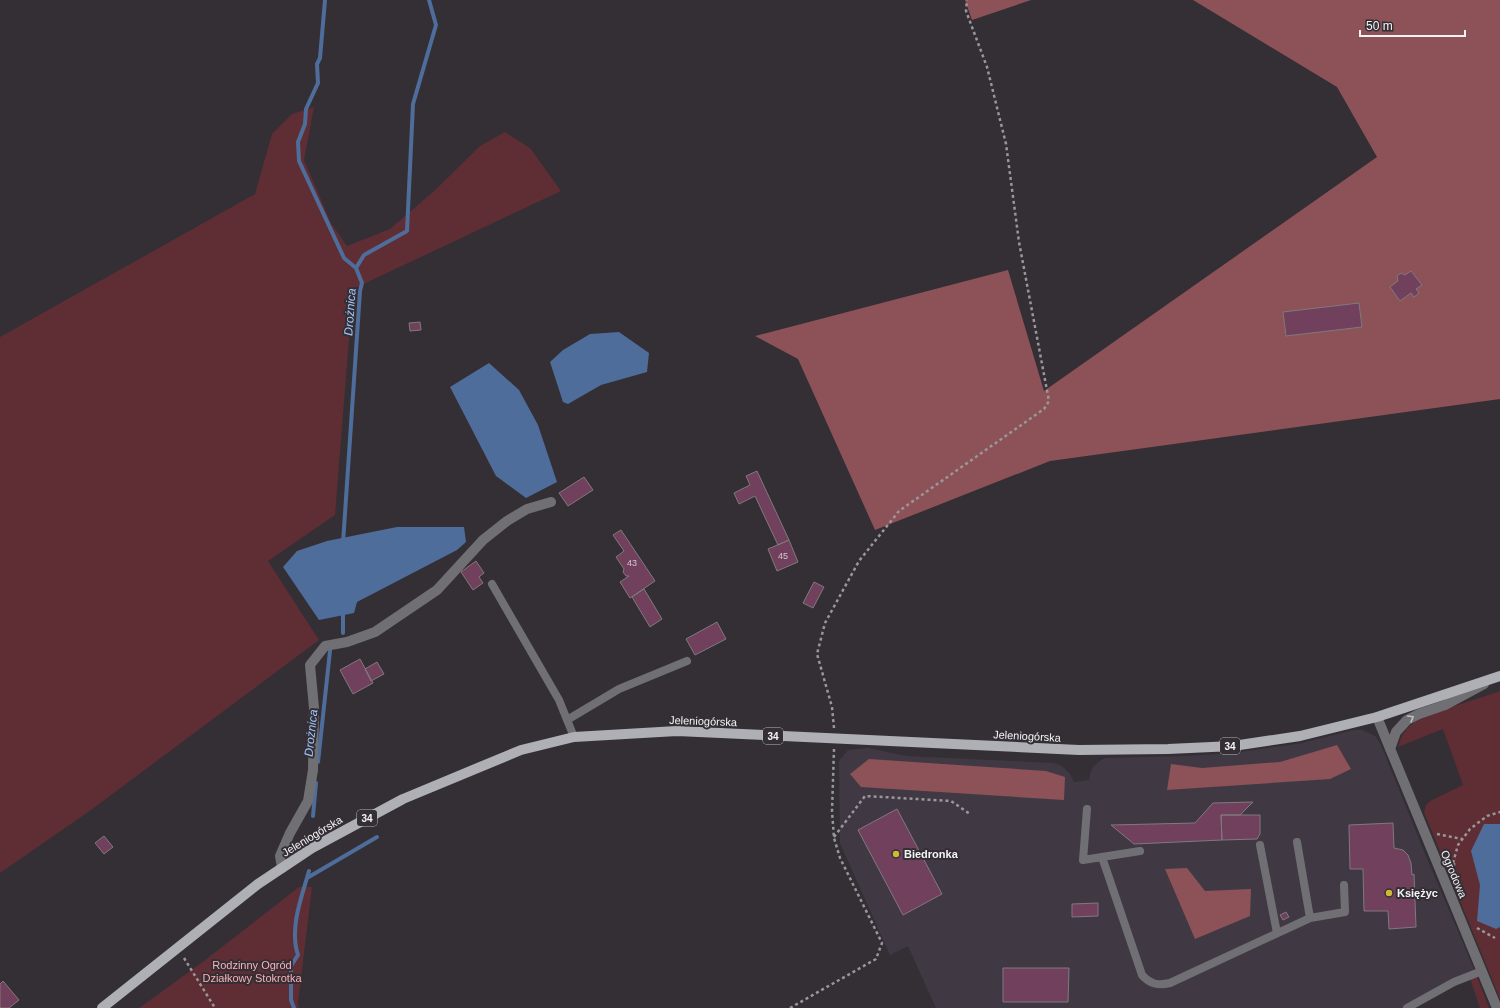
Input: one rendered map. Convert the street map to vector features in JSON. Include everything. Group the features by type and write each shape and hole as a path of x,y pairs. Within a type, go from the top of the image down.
{"main road":[{"name":"34","path":"1377,717 1496,677"},
{"name":"Jeleniogórska","path":"102,1008 258,884 312,848 403,799 521,750 574,737 677,731 1079,750 1168,749 1233,746 1300,736 1377,717"}],"street":[{"path":"282,868 280,856 290,833 308,801 313,770 314,708 310,665 325,646 347,642 375,632 437,590 484,540 507,521 527,509 551,502"},
{"path":"1390,749 1396,732 1407,720 1466,695 1496,677"},
{"name":"Ogrodowa","path":"1377,717 1497,1008"}],"lane":[{"path":"492,584 559,700 574,737"},
{"path":"567,720 619,689 687,661"},
{"path":"1087,810 1083,860 1140,851"},
{"path":"1297,842 1310,918"},
{"path":"1260,846 1276,933"},
{"path":"1102,857 1142,974 1146,980 1153,984 1161,985 1170,983 1310,918 1345,912 1344,885"},
{"path":"1407,1008 1454,982 1482,971"}],"path":[{"path":"790,1008 876,959 882,942 840,858 834,838 832,811 835,739 832,707 817,654 825,622 858,561 899,511 1044,409 1048,402 1019,242 1006,144 987,67 966,11 967,0"},
{"path":"834,838 865,796 951,801 970,814"},
{"path":"1440,869 1454,863 1458,845 1470,829 1487,816 1500,812"},
{"path":"1424,831 1462,839"},
{"path":"178,947 215,1008"}],"shaded area":[{"path":"965,0 1031,0 972,20"},
{"path":"1193,0 1500,0 1500,399 1050,461 875,530 798,359 755,336 1008,270 1044,391 1377,157 1337,87"},
{"path":"1354,730 1362,730 1375,736 1381,745 1474,969 1403,1008 936,1008 908,946 890,955 840,843 839,761 848,750 868,748 907,756 1054,763 1062,766 1070,774 1074,782 1089,780 1093,767 1105,758 1188,756 1234,753 1302,743"},
{"path":"1337,745 1351,769 1330,779 1167,790 1171,764 1202,768 1280,762"},
{"path":"869,759 1046,771 1065,777 1064,800 861,787 850,774"},
{"path":"1187,868 1205,891 1251,889 1250,916 1195,939 1165,869"}],"green space":[{"path":"314,107 304,160 331,223 347,246 390,229 434,191 480,146 505,132 530,148 561,191 353,289 335,515 268,561 319,640 91,810 0,873 0,337 255,194 272,134 292,114"},
{"path":"1500,691 1500,999 1424,812 1426,805 1430,801 1463,785 1443,729 1398,747 1407,728 1425,716"},
{"name":"Rodzinny Ogród Działkowy Stokrotka","path":"299,887 312,887 298,1003 299,1008 139,1008 200,964"},
{"path":"1474,969 1489,1008 1480,1008 1468,972"}],"water":[{"path":"619,332 649,353 647,372 601,385 568,404 563,402 550,362 563,350 590,334"},
{"path":"489,363 519,390 538,425 557,482 526,498 496,476 450,387"},
{"path":"397,527 464,527 466,542 457,550 357,602 354,613 319,620 283,567 297,551 327,541"},
{"path":"1484,824 1500,824 1500,927 1496,929 1477,921 1480,885 1471,851"}],"building":[{"path":"1411,271 1422,285 1416,289 1419,293 1414,297 1411,293 1400,301 1390,287 1398,281 1397,276 1401,273 1405,275"},
{"path":"1359,303 1362,327 1286,336 1283,312"},
{"path":"420,322 421,330 410,331 409,323"},
{"path":"757,471 789,540 778,545 755,496 739,504 734,493 750,485 746,476"},
{"path":"584,477 593,490 568,506 559,493"},
{"path":"621,530 655,581 630,598 620,582 629,576 626,576 623,572 624,569 616,557 624,551 613,535"},
{"path":"789,540 798,562 777,571 768,549"},
{"path":"476,561 484,573 479,577 483,583 473,590 461,572"},
{"path":"814,582 824,587 813,608 803,603"},
{"path":"644,589 662,619 650,627 632,597"},
{"path":"717,622 726,639 695,655 686,639"},
{"path":"360,659 373,683 353,694 340,670"},
{"path":"377,662 384,674 371,681 365,669"},
{"path":"1253,802 1240,815 1221,815 1222,840 1134,844 1111,825 1195,823 1213,803"},
{"name":"Biedronka","path":"897,809 942,894 903,915 858,830"},
{"path":"1221,815 1260,815 1260,834 1257,839 1222,840"},
{"name":"Księżyc","path":"1393,823 1394,848 1403,850 1408,855 1411,863 1412,875 1414,874 1416,927 1389,929 1388,911 1364,911 1363,869 1350,869 1349,825"},
{"path":"104,836 113,847 104,854 95,843"},
{"path":"1098,903 1098,916 1072,917 1072,904"},
{"path":"1286,912 1289,917 1283,920 1280,915"},
{"path":"1003,968 1069,968 1068,1002 1003,1002"},
{"path":"3,981 19,1000 9,1008 0,1008 0,984"}],"waterway":[{"path":"325,0 320,58 317,64 318,83 306,109 305,124 298,142 299,161 344,258 356,268"},
{"name":"Drożnica","path":"343,543 360,291 362,283 356,268 364,255 407,231 413,104 436,25 429,0"},
{"name":"Drożnica","path":"343,612 343,633"},
{"name":"Drożnica","path":"318,762 330,651"},
{"name":"Drożnica","path":"313,816 316,783"},
{"path":"307,878 377,837"},
{"name":"Drożnica","path":"294,1008 291,1000 291,966 298,955 295,934 296,923 300,901 309,871"}],"place":[{"name":"Biedronka","path":"896,854"},
{"name":"Księżyc","path":"1389,893"}]}
